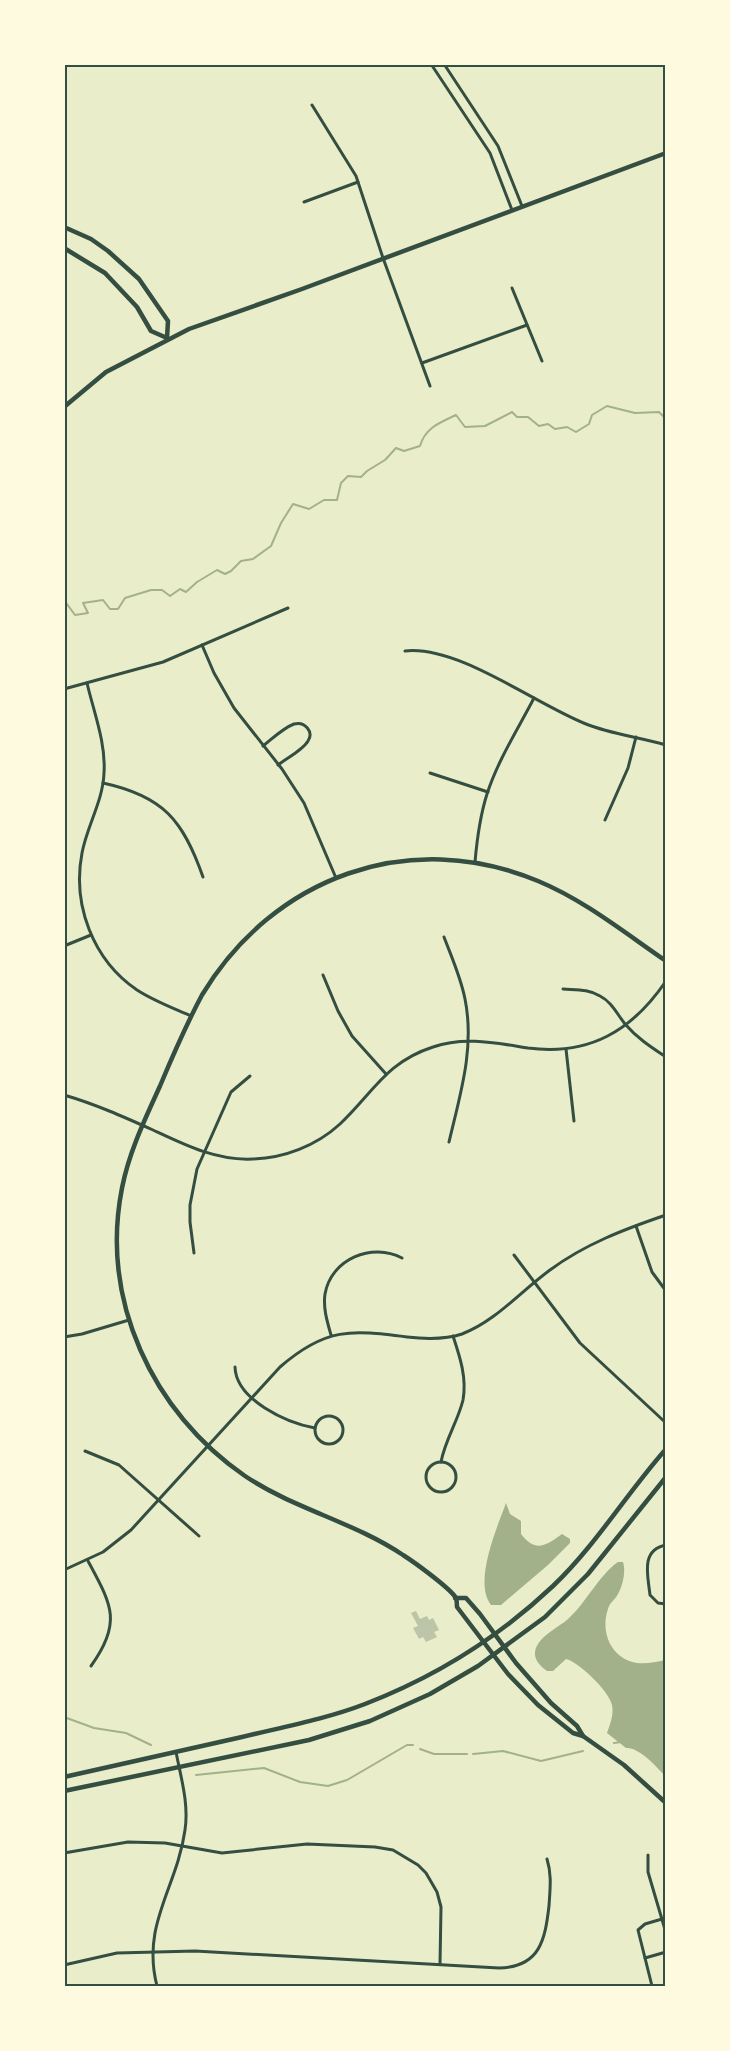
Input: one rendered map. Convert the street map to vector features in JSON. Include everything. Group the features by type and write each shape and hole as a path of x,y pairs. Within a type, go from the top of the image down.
{"street":[{"path":"431,64 490,153 512,210"},
{"path":"444,64 498,146 522,206"},
{"path":"312,105 347,160 358,182 430,386"},
{"path":"64,406 106,372 167,338 666,153"},
{"path":"304,202 358,182"},
{"path":"64,227 91,239 139,279 168,321 167,338"},
{"path":"64,248 105,273 137,307 152,331 167,338"},
{"path":"512,288 542,361"},
{"path":"422,363 527,325"},
{"path":"64,689 163,662 288,608"},
{"path":"202,645 224,693 304,803 336,878"},
{"path":"405,651 432,652 472,667 584,723 612,733 666,745"},
{"path":"87,683 103,746 103,783 82,850 79,879 81,904 91,935 112,968 131,985 152,998 191,1016"},
{"path":"475,862 480,825 488,792 504,755 534,698"},
{"path":"263,746 295,724 302,724 308,728 310,735 308,741 278,765"},
{"path":"605,820 625,776 636,737"},
{"path":"429,773 488,792"},
{"path":"103,783 140,793 167,812 190,842 203,877"},
{"path":"666,961 559,891 519,873 475,862 441,859 373,866 336,878 286,904 262,922 243,940 213,976 191,1016 142,1125 127,1166 118,1220 119,1272 129,1320 148,1367 162,1393 185,1423 208,1447 261,1486 397,1551 425,1569 455,1598 457,1607 508,1674 538,1705 573,1733 583,1736 642,1780 666,1803"},
{"path":"64,945 91,935"},
{"path":"444,937 466,1001 468,1041 464,1084 449,1142"},
{"path":"323,975 338,1011 352,1036 386,1074"},
{"path":"64,1095 99,1107 204,1152 246,1160 270,1158 296,1150 317,1140 340,1124 386,1074 415,1054 446,1043 468,1041 531,1048 566,1049 581,1046 607,1037 626,1025 644,1011 666,981"},
{"path":"563,989 585,991 602,996 609,1001 626,1025 641,1040 666,1057"},
{"path":"566,1049 574,1121"},
{"path":"194,1253 190,1205 197,1169 231,1092 250,1076"},
{"path":"64,1570 88,1561 123,1537 253,1397 304,1347 330,1335 354,1332 428,1339 453,1336 485,1322 551,1269 587,1247 666,1215"},
{"path":"636,1226 652,1272 666,1291"},
{"path":"330,1335 325,1311 325,1295 331,1278 339,1268 347,1260 362,1253 391,1252 402,1258"},
{"path":"514,1255 580,1343 666,1423"},
{"path":"64,1337 129,1320"},
{"path":"441,1462 464,1390 463,1369 453,1336"},
{"path":"235,1367 238,1383 253,1397 281,1418 298,1425 315,1428"},
{"path":"333,1417 340,1422 343,1433 339,1440 328,1444 318,1439 315,1428 322,1418 333,1417"},
{"path":"64,1777 281,1728 364,1704 429,1675 495,1634 540,1597 568,1570 666,1449"},
{"path":"86,1451 120,1465 199,1536"},
{"path":"441,1462 453,1468 455,1478 452,1486 444,1491 430,1487 426,1478 431,1465 441,1462"},
{"path":"64,1791 309,1740 370,1721 430,1694 468,1673 505,1648 544,1617 588,1574 666,1478"},
{"path":"666,1545 655,1548 648,1558 647,1565 650,1595 658,1603 666,1604"},
{"path":"88,1561 105,1594 111,1612 106,1643 91,1666"},
{"path":"455,1598 466,1598 536,1686 577,1726 583,1736"},
{"path":"158,1986 153,1963 157,1919 176,1869 182,1847 186,1816 185,1794 176,1752"},
{"path":"64,1853 128,1842 156,1842 222,1853 307,1844 375,1847 399,1853 426,1873 437,1892 441,1907 440,1964"},
{"path":"648,1855 648,1872 666,1932"},
{"path":"64,1965 117,1953 153,1951 266,1954 506,1968 532,1957 542,1944 546,1933 551,1881 547,1859"},
{"path":"652,1986 639,1930 645,1924 662,1919"},
{"path":"645,1958 666,1953"}],"shaded area":[{"path":"506,1503 510,1514 521,1521 521,1534 531,1544 541,1546 562,1534 570,1539 570,1543 501,1605 491,1605 484,1583 485,1569"},
{"path":"618,1562 623,1562 624,1578 618,1594 608,1609 607,1635 614,1650 628,1660 644,1663 665,1660 665,1776 642,1754 626,1748 607,1733 612,1716 612,1705 610,1699 593,1678 578,1665 566,1659 553,1671 547,1671 538,1663 535,1655 537,1647 548,1633 575,1612 605,1574"}],"building":[{"path":"416,1611 420,1619 427,1616 429,1620 433,1618 439,1630 434,1632 437,1637 426,1642 423,1637 419,1639 413,1628 418,1626 411,1613"}],"waterway":[{"path":"64,600 75,615 88,613 83,603 103,600 110,609 118,609 125,598 151,590 162,590 170,596 180,589 186,592 217,570 225,574 241,561 253,559 271,546 281,523 293,504 309,509 324,500 337,500 341,483 348,476 361,477 385,460 396,448 404,451 420,446 429,430 456,415 465,427 485,426 512,412 517,417 528,417 539,426 548,424 555,429 567,427 576,432 589,424 592,415 607,406 635,413 659,412 666,419"},
{"path":"64,1717 94,1728 126,1733 151,1745"},
{"path":"614,1743 621,1742"},
{"path":"196,1775 264,1768 300,1782 328,1786 347,1780 407,1745 413,1745"},
{"path":"420,1749 434,1754 467,1754"},
{"path":"473,1754 503,1751 541,1761 583,1751"}]}
